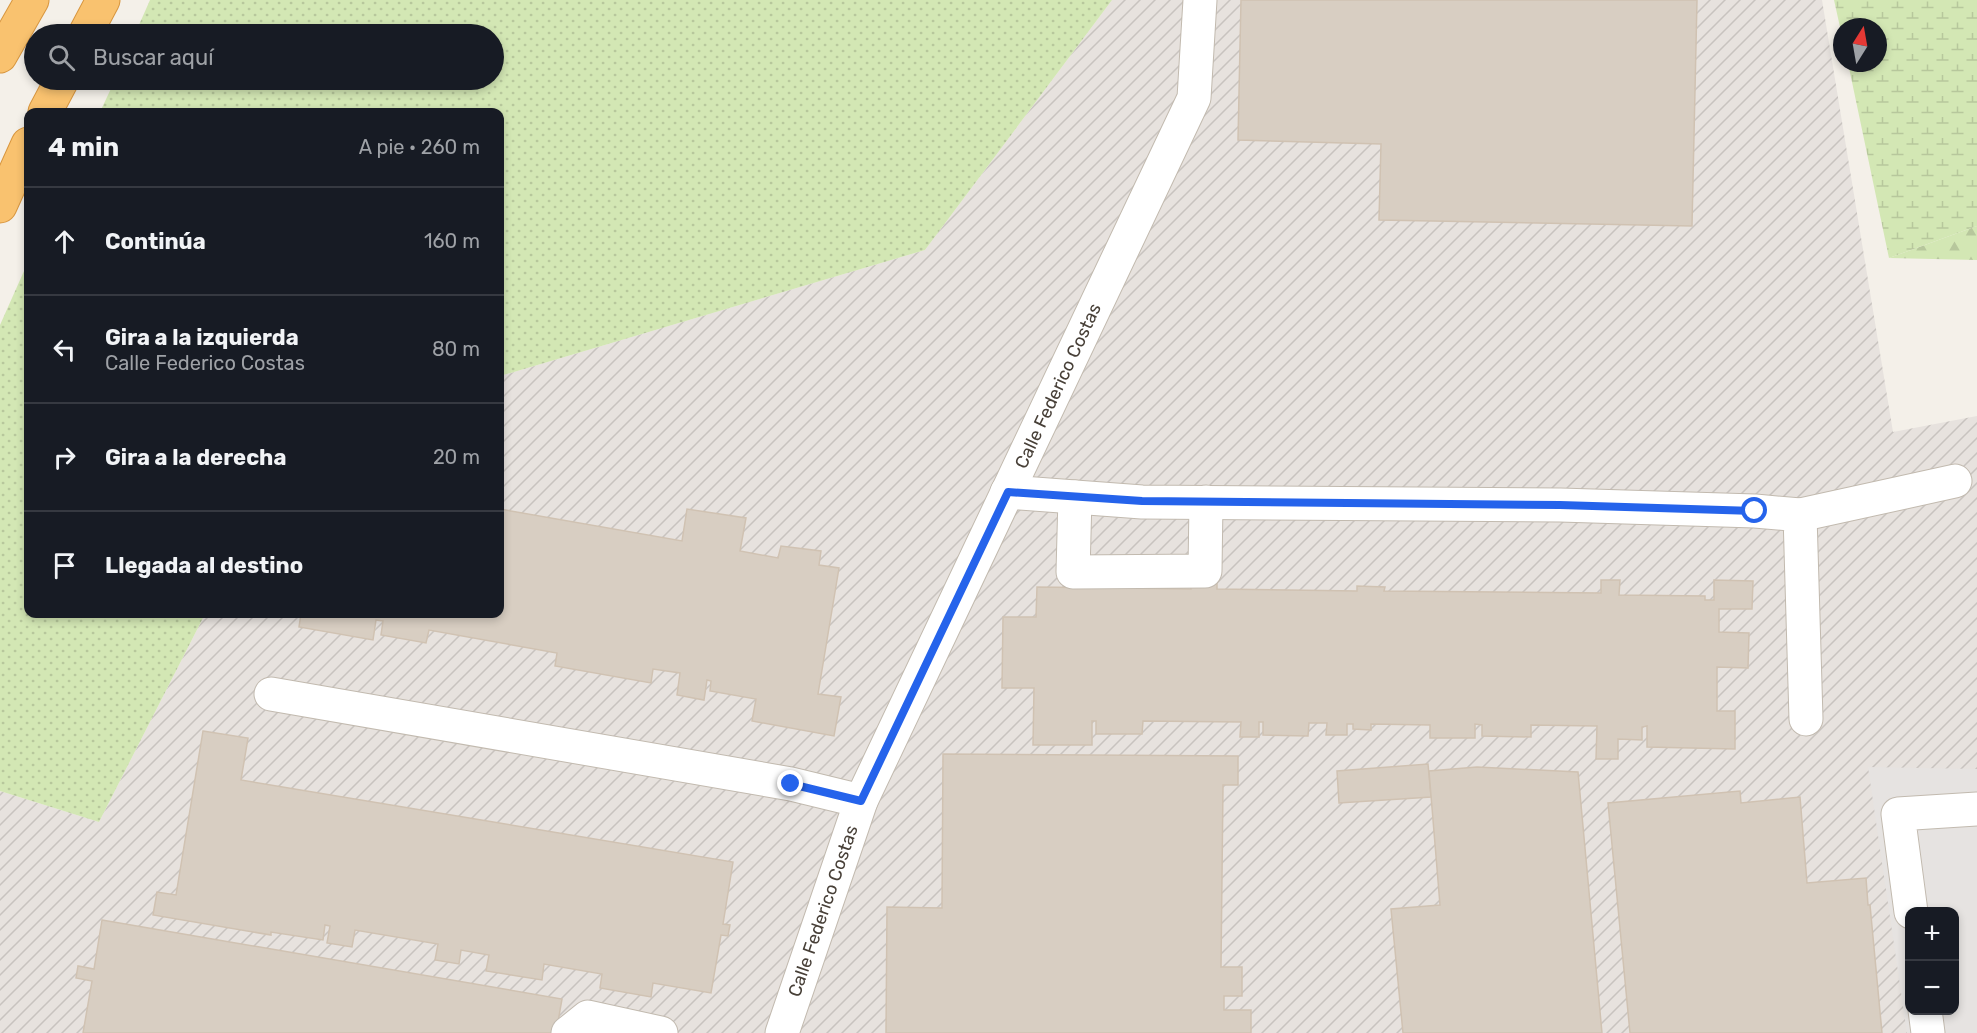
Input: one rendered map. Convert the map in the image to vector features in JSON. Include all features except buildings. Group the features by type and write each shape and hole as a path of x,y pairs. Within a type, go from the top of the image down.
{"highway":[{"path":"0,56 32,0"},
{"path":"90,24 103,0"},
{"path":"47,108 57,90"},
{"path":"0,206 24,153"}],"street":[{"name":"Calle Federico Costas","path":"782,1033 861,801 1194,98 1200,0"},
{"path":"1008,492 1142,501 1560,505 1755,511 1800,515 1955,481"},
{"path":"1075,497 1073,572 1205,571 1206,502"},
{"path":"1800,515 1806,719"},
{"path":"271,694 791,784 861,801"},
{"path":"1910,907 1898,814 1977,808"},
{"path":"1925,1015 1928,1033"},
{"path":"568,1033 588,1017 661,1033"}],"shaded area":[{"path":"1112,0 1822,0 1893,432 1977,416 1977,1033 0,1033 0,791 99,822 203,618 504,618 504,375 925,250"},
{"path":"1868,767 1977,769 1977,1033 1907,1033"}],"green space":[{"path":"150,0 1112,0 925,250 504,375 504,108 102,108 110,90 504,90 504,24 139,24"},
{"path":"1834,0 1977,0 1977,226 1889,258 1850,72 1887,72 1887,18 1838,18"},
{"path":"1977,226 1977,260 1889,258"},
{"path":"24,271 24,618 203,618 99,822 0,791 0,325"}],"route":[{"path":"791,784 861,801 1008,492 1142,501 1560,505 1755,511"}]}
